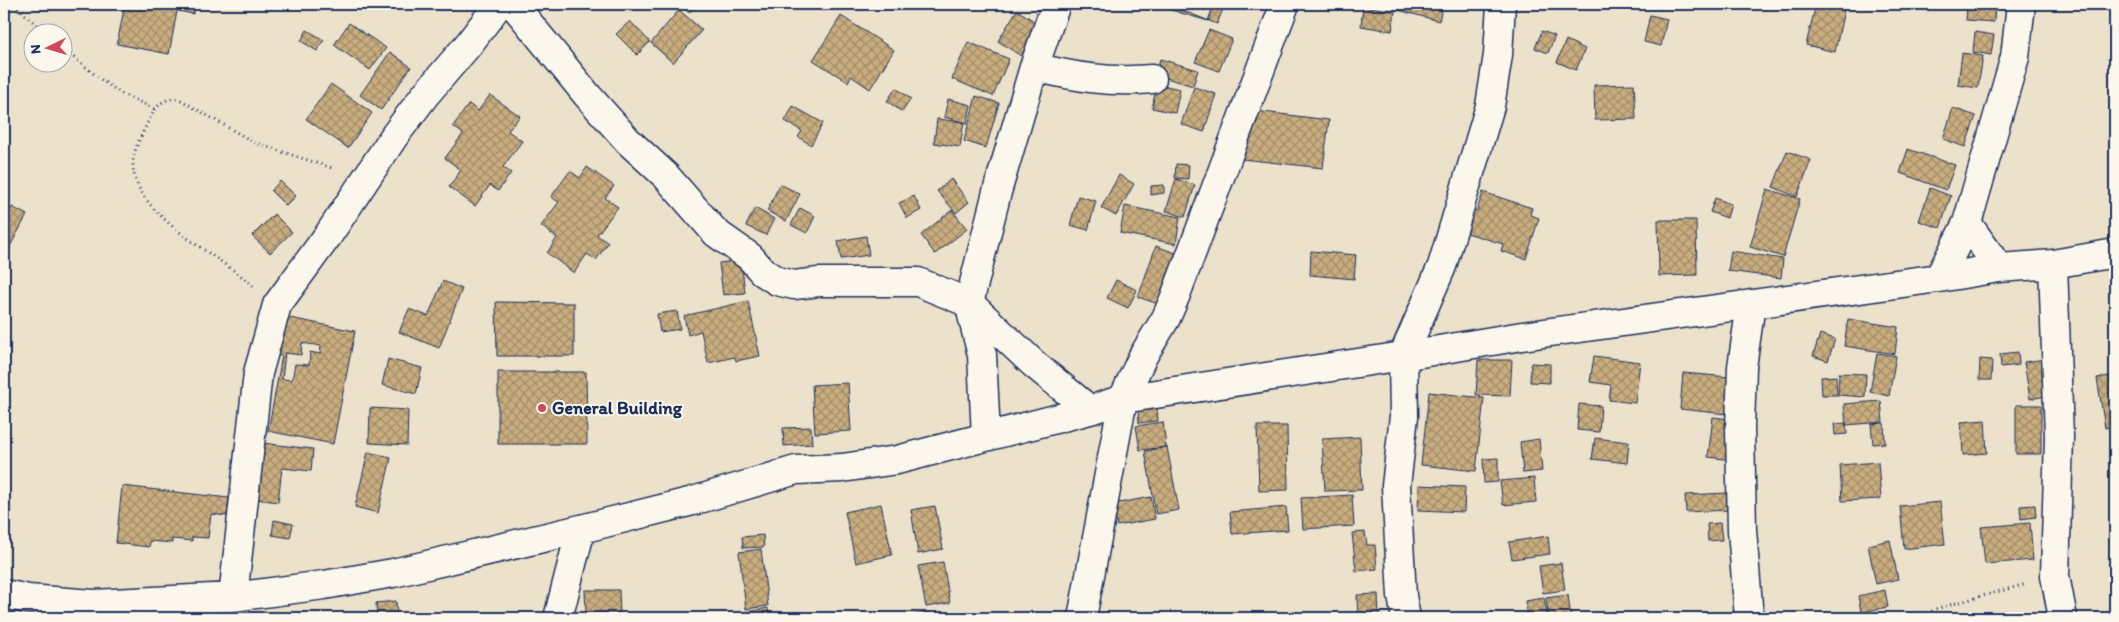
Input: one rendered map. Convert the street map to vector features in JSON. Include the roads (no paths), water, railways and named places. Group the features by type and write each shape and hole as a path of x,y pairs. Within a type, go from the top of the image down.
{"street":[{"path":"233,597 258,373 277,305 329,234 395,135 499,4"},
{"path":"513,4 593,102 628,141 666,176 716,233 750,257 763,272 777,282 794,285 819,282 918,282 969,303 1035,365 1090,410"},
{"path":"986,436 982,355 969,303 997,192 1034,67 1056,4"},
{"path":"1082,618 1124,399 1143,356 1166,318 1175,297 1285,4"},
{"path":"1406,618 1402,596 1396,486 1404,416 1403,356 1442,266 1490,106 1498,55 1501,4"},
{"path":"1939,278 1967,223 2016,57 2021,4"},
{"path":"1034,67 1068,75 1117,82 1152,79"},
{"path":"1967,223 1999,268"},
{"path":"4,594 28,599 93,604 233,597 324,585 393,573 581,529 693,501 796,470 842,468 897,460 1090,410 1124,399 1522,336 1999,268 2053,264 2115,253"},
{"path":"2053,264 2059,437 2055,576 2063,618"},
{"path":"1749,618 1742,530 1740,427 1742,368 1750,304"},
{"path":"558,618 581,529"}],"place":[{"name":"General Building","path":"542,408"}]}
